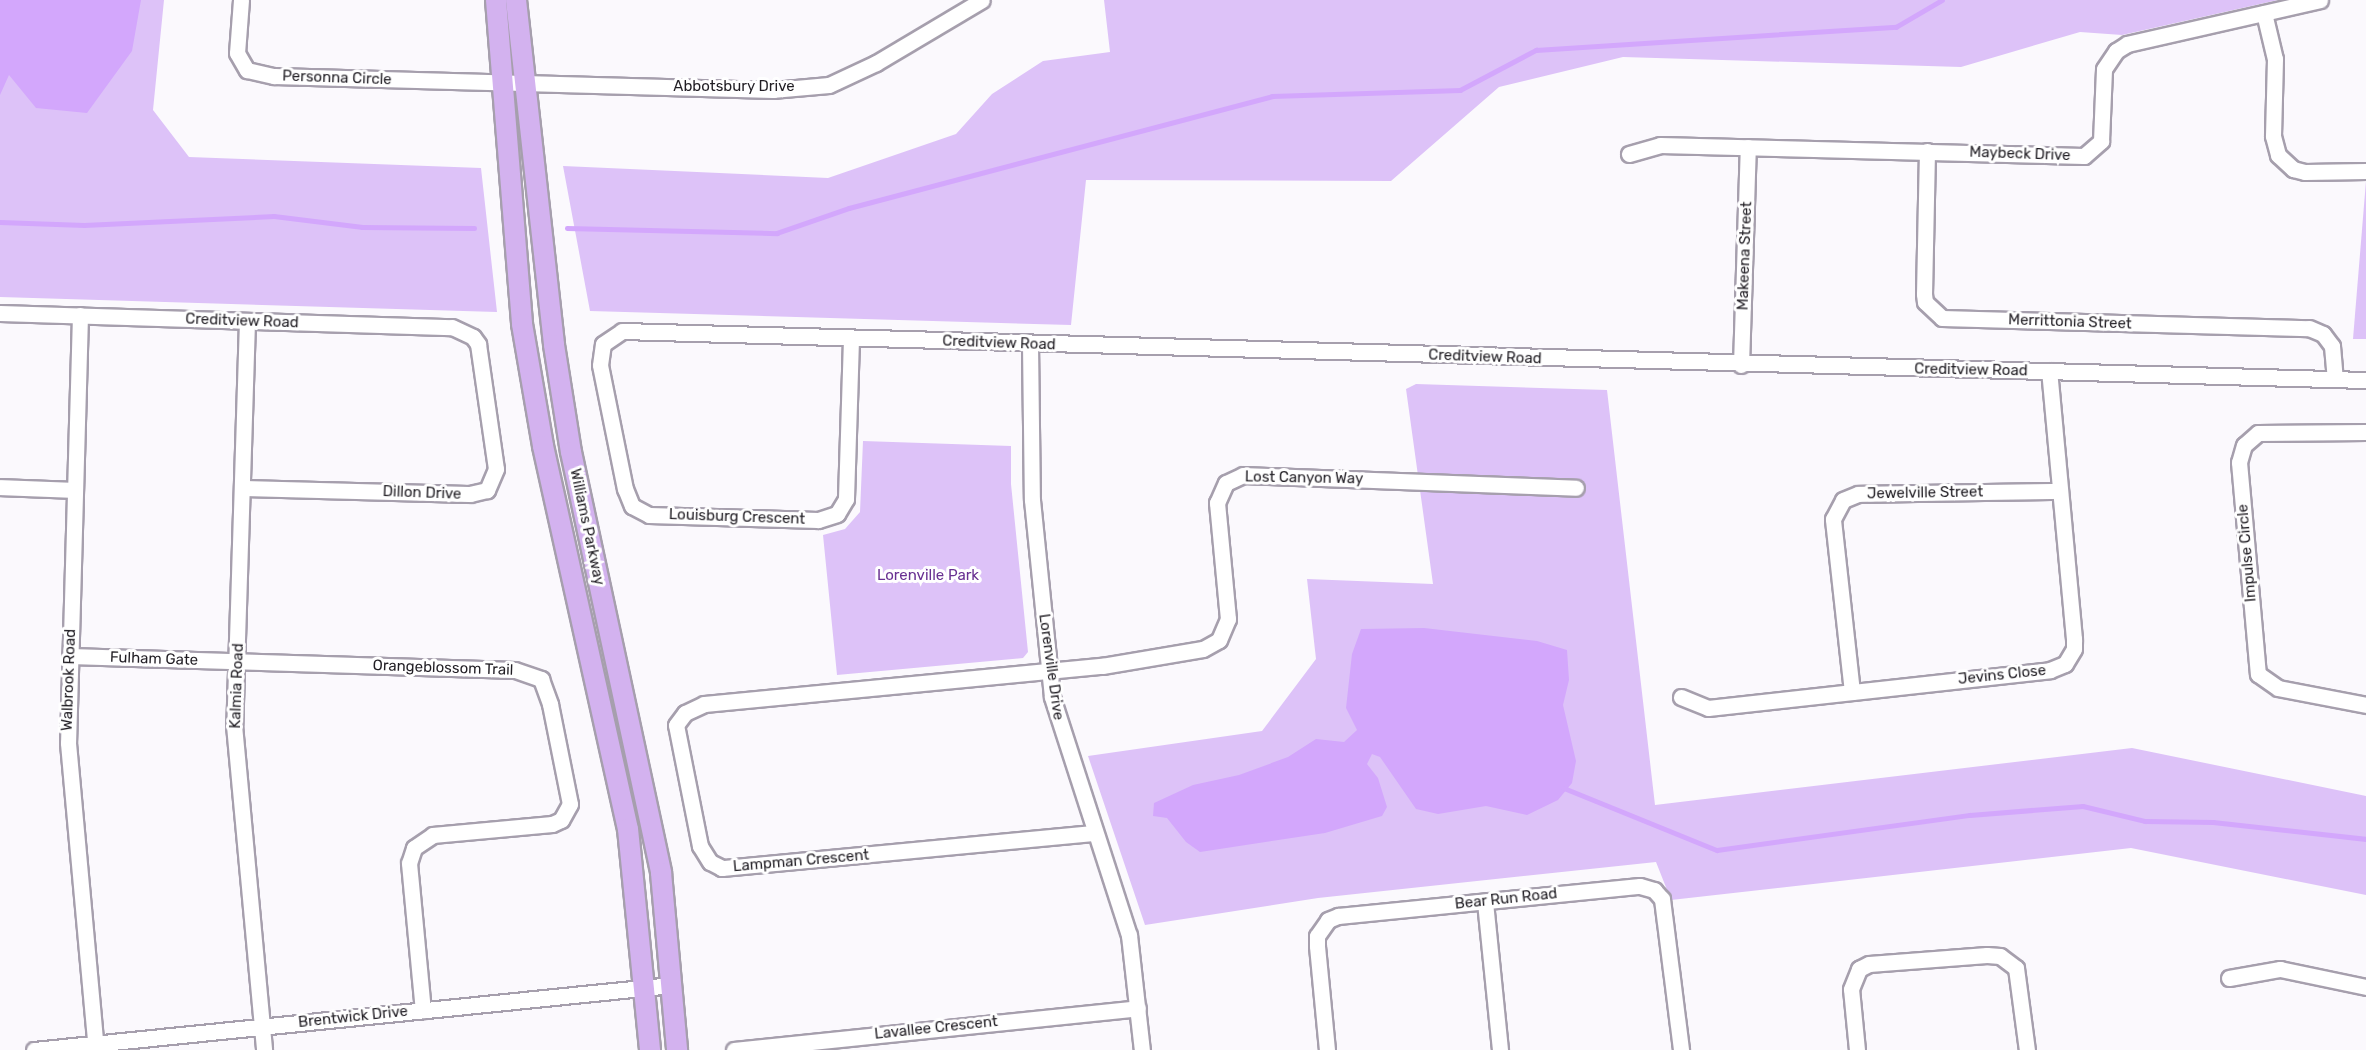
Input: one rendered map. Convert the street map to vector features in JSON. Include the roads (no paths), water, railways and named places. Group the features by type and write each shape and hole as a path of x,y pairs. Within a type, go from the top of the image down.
{"main road":[{"name":"Williams Parkway","path":"496,0 500,83 522,324 543,446 618,776 633,858 650,1050"},
{"name":"Williams Parkway","path":"516,0 543,261 571,452 659,861 677,1050"}],"street":[{"name":"Personna Circle","path":"241,0 237,53 247,70 274,76 500,83"},
{"name":"Abbotsbury Drive","path":"500,83 773,90 829,85 876,63 982,0"},
{"name":"Maybeck Drive","path":"1629,154 1660,145 2090,153 2102,137 2104,69 2116,51 2127,44 2320,0"},
{"path":"2264,13 2275,59 2273,136 2278,155 2293,170 2305,172 2366,171"},
{"name":"Makeena Street","path":"1741,365 1748,147"},
{"name":"Merrittonia Street","path":"1927,151 1924,294 1925,302 1942,318 2309,328 2323,334 2332,346 2335,379"},
{"name":"Creditview Road","path":"0,313 459,327 478,344"},
{"name":"Walbrook Road","path":"80,315 69,772 95,1047"},
{"name":"Kalmia Road","path":"247,321 235,752 264,1050"},
{"name":"Creditview Road","path":"607,339 622,331 1741,365 2366,380"},
{"name":"Louisburg Crescent","path":"607,339 601,350 600,364 625,489 632,506 649,514 818,520 837,514 846,499 851,339"},
{"name":"Dillon Drive","path":"242,488 470,494 487,490 496,469 478,344"},
{"name":"Lorenville Drive","path":"1030,344 1032,500 1049,672 1058,725 1129,935 1142,1050"},
{"name":"Jevins Close","path":"1681,697 1708,708 2050,670 2065,664 2074,649 2074,639 2049,371"},
{"name":"Impulse Circle","path":"2366,432 2258,433 2244,445 2239,462 2258,674 2278,688 2366,705"},
{"name":"Lost Canyon Way","path":"1049,672 1136,662 1203,649 1219,640 1228,619 1217,503 1220,492 1233,477 1243,475 1576,488"},
{"path":"0,487 75,490"},
{"name":"Jewelville Street","path":"1852,692 1833,519 1842,500 1858,494 2060,492"},
{"name":"Fulham Gate","path":"70,656 238,662"},
{"name":"Orangeblossom Trail","path":"238,662 514,670 534,673 546,687 570,795 570,804 561,820 542,826 432,835 422,840 412,853 409,863 423,1010"},
{"name":"Lampman Crescent","path":"1049,672 693,708 676,725 700,846 710,862 730,868 1094,833"},
{"name":"Bear Run Road","path":"1327,1050 1317,936 1328,920 1338,916 1627,886 1654,890 1662,899 1681,1050"},
{"path":"1485,902 1500,1050"},
{"path":"1857,1050 1851,989 1859,969 1869,964 1987,955 2000,956 2016,968 2027,1050"},
{"path":"2229,978 2280,969 2366,987"},
{"name":"Brentwick Drive","path":"34,1050 95,1047 262,1026 672,986"},
{"name":"Lavallee Crescent","path":"734,1050 1138,1008"}],"waterway":[{"path":"567,228 777,233 849,208 1272,96 1460,90 1536,50 1896,27 1942,0"},
{"path":"0,222 84,225 274,216 362,227 474,228"},
{"path":"1564,788 1717,850 1970,815 2083,806 2145,821 2213,822 2366,839"}],"park label":[{"name":"Lorenville Park","path":"928,576"}]}
